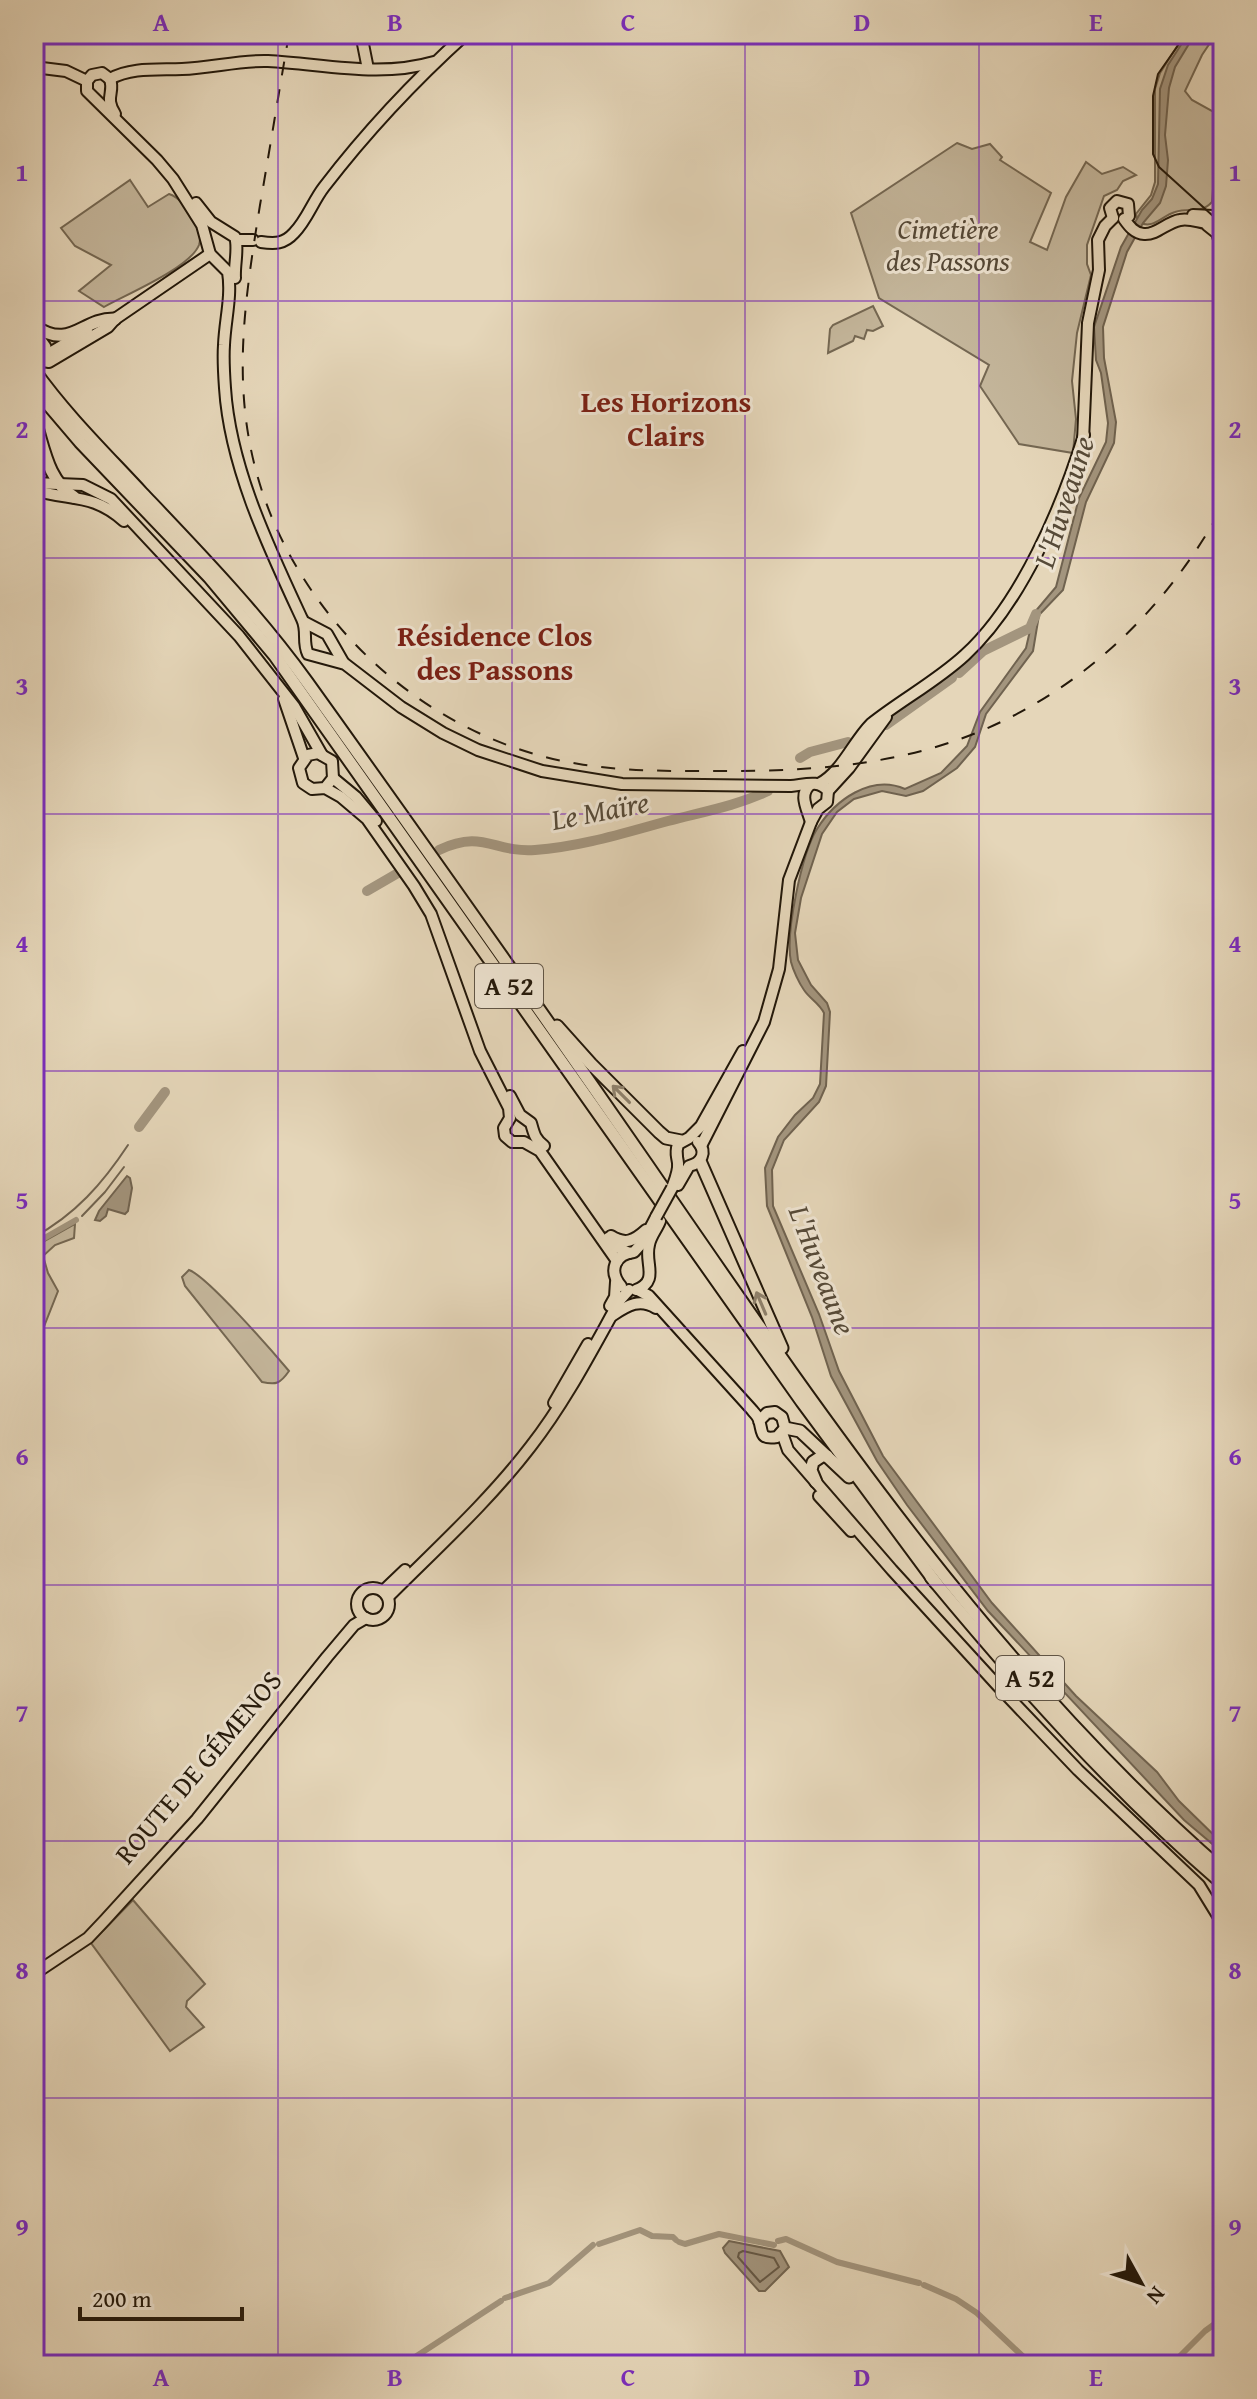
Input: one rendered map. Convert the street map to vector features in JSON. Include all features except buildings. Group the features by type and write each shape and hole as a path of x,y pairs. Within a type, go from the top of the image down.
{"highway":[{"path":"34,326 55,336 65,337 102,319 115,319"},
{"path":"34,332 45,347 37,366"},
{"name":"A 52","path":"37,366 88,436 218,572 281,646 753,1319 966,1605 1055,1707 1126,1781 1223,1871"},
{"name":"A 52","path":"34,388 80,442 209,577 275,656 802,1402 936,1583 1049,1715 1119,1789 1223,1884"},
{"path":"34,418 57,485 74,497"},
{"path":"468,910 579,1052 663,1136 685,1140"},
{"path":"695,1164 776,1339 860,1465"},
{"path":"780,1433 800,1431 845,1472 936,1583"},
{"path":"816,1482 811,1470 813,1462 827,1456"}],"main road":[{"path":"361,34 368,69"},
{"path":"345,664 308,654 304,646 304,622 277,568 239,466 225,390 228,272 212,252 202,225 173,179 87,91 87,81 99,73 110,79 109,103 117,116 153,147 211,222 229,231 237,240 274,244 285,241 295,233 322,189 418,73 466,34"},
{"path":"110,79 127,72 216,68 266,61 322,68 418,73"},
{"path":"34,67 66,71 87,81"},
{"path":"398,72 407,89"},
{"path":"95,98 109,94"},
{"path":"811,822 804,798 806,788 820,786 849,768 895,706 965,655 1006,607 1036,553 1068,485 1084,435 1088,323 1099,270 1098,240 1105,226 1126,220 1147,232 1176,215 1216,221 1223,252"},
{"path":"212,252 211,234 220,229"},
{"path":"237,240 228,345 229,387 246,481"},
{"path":"212,252 226,259 234,253"},
{"path":"37,366 48,354 104,322 115,319 212,252"},
{"path":"34,483 83,485 111,499 239,636 302,719 322,755"},
{"path":"34,490 95,501 110,508 176,567"},
{"path":"304,622 327,634 345,664 401,707 478,750 531,768 622,784 820,786"},
{"path":"306,637 318,631"},
{"path":"324,656 331,645"},
{"path":"280,690 304,758"},
{"path":"325,788 333,778 332,761 313,754 304,758 298,771 303,783 312,789 325,788 367,819 431,914 480,1051 509,1108 515,1116 529,1120 532,1132 613,1245 648,1260"},
{"path":"333,778 371,815 428,896 485,1047 515,1116"},
{"path":"791,786 810,807 818,809"},
{"path":"820,786 827,802 818,809 811,822 789,880 781,955 764,1022 701,1146 703,1154 673,1190 658,1219 649,1244 649,1280 653,1294 750,1399 782,1417 780,1433 788,1450 892,1570 1050,1742 1199,1885 1223,1924"},
{"path":"673,1190 678,1161 675,1153 709,1114 752,1035 781,955"},
{"path":"515,1116 505,1124 505,1136 516,1144 524,1142 532,1132"},
{"path":"685,1140 701,1146"},
{"path":"524,1142 542,1153 617,1261"},
{"path":"678,1161 695,1164"},
{"path":"602,1231 618,1240 630,1241 658,1219"},
{"path":"386,1594 519,1451 554,1402 615,1297 614,1271 617,1261 632,1252 658,1219"},
{"path":"386,1594 488,1497 531,1446 568,1392 611,1316 633,1290 649,1280"},
{"path":"616,1282 649,1296 759,1421 760,1432 780,1433"},
{"path":"611,1316 635,1303 653,1305 664,1313"},
{"path":"759,1421 770,1412"},
{"path":"780,1433 836,1515 892,1570"},
{"path":"375,1588 386,1594 389,1606 386,1614 375,1620 362,1614 359,1598 364,1591 375,1588"},
{"name":"ROUTE DE GÉMENOS","path":"34,1974 86,1936 140,1878 222,1786 334,1644 362,1614"}],"green space":[{"path":"1185,34 1216,34 1185,91 1192,100 1223,117 1223,127 1217,138 1212,202 1199,210 1175,212 1144,224 1138,222 1136,214 1151,195 1155,182 1155,89 1160,73"},
{"name":"Cimetière des Passons","path":"957,143 972,149 990,144 1002,157 1000,160 1051,193 1030,242 1047,250 1066,197 1086,162 1102,174 1123,167 1136,175 1104,196 1087,245 1087,264 1091,275 1077,333 1072,381 1076,419 1073,453 1019,444 980,386 989,365 879,298 851,213"},
{"path":"130,180 148,207 169,194 177,198 196,226 200,242 184,263 104,307 79,291 111,265 75,246 61,228"},
{"path":"873,306 883,326 873,331 867,330 864,339 855,336 853,341 828,353 833,325"},
{"path":"75,1224 74,1238 55,1245 43,1256 58,1291 43,1329 34,1320 34,1247"},
{"path":"189,1270 224,1300 289,1371 280,1381 262,1382 185,1286 182,1277"},
{"path":"133,1900 205,1984 187,2001 186,2007 204,2027 170,2051 91,1943"}],"water":[{"path":"1188,34 1195,34 1175,67 1169,88 1165,135 1168,160 1166,186 1160,203 1143,223 1127,252 1103,327 1104,358 1116,422 1114,443 1086,502 1063,590 1039,615 1033,651 986,714 975,747 957,768 923,791 906,796 882,791 854,799 837,812 822,834 801,898 795,933 798,960 830,1012 826,1086 819,1102 784,1140 772,1170 773,1206 819,1314 839,1371 883,1456 992,1603 1076,1696 1157,1772 1179,1801 1223,1844 1223,1853 1184,1820 988,1611 877,1461 831,1376 812,1317 767,1206 765,1168 778,1137 813,1098 820,1084 824,1013 800,984 792,965 790,949 796,894 811,840 834,808 855,792 879,785 905,789 941,773 967,746 980,712 1026,648 1034,613 1056,587 1079,498 1106,442 1108,423 1101,373 1096,360 1094,327 1121,247 1142,210 1152,199 1158,184 1160,89 1168,65"},
{"path":"127,1176 132,1188 128,1211 125,1214 108,1209 106,1216 100,1221 95,1220 99,1211"},
{"path":"729,2241 780,2251 789,2267 765,2291 759,2291 725,2253 723,2248"}],"waterway":[{"name":"Le Maïre","path":"959,673 983,651 1030,628 1036,614"},
{"name":"Le Maïre","path":"886,725 952,678"},
{"name":"Le Maïre","path":"800,758 810,752 848,742"},
{"name":"Le Maïre","path":"439,850 467,842 521,850 569,846 719,808 768,791"},
{"name":"Le Maïre","path":"367,891 398,873"},
{"name":"Le Maïre","path":"139,1127 165,1092"},
{"path":"34,1237 62,1219 87,1197 128,1145"},
{"path":"82,1216 124,1167"},
{"path":"34,1244 76,1220"},
{"path":"599,2244 640,2230 652,2236 673,2237 676,2240"},
{"path":"679,2242 685,2244 719,2234 774,2245"},
{"path":"778,2241 786,2239 837,2262 919,2283"},
{"path":"505,2298 549,2283 593,2245"},
{"path":"924,2285 956,2299 977,2313 1032,2365"},
{"path":"386,2365 412,2359 501,2301"},
{"path":"1171,2365 1205,2331 1223,2318"}],"tram line":[{"path":"1186,34 1158,74 1153,96 1153,154 1159,167 1213,216 1223,239"}],"railway":[{"path":"289,34 245,314 243,384 252,455 262,491 283,542 311,589 344,632 383,671 427,704 475,731 526,751 579,764 653,770 764,771 836,766 907,755 941,745 1009,718 1075,678 1104,654 1158,601 1182,571 1223,506"}],"district":[{"name":"Les Horizons Clairs","path":"666,419"},
{"name":"Résidence Clos des Passons","path":"495,653"}],"water label":[{"name":"L'Huveaune","path":"1064,502"},
{"name":"L'Huveaune","path":"822,1270"}]}
